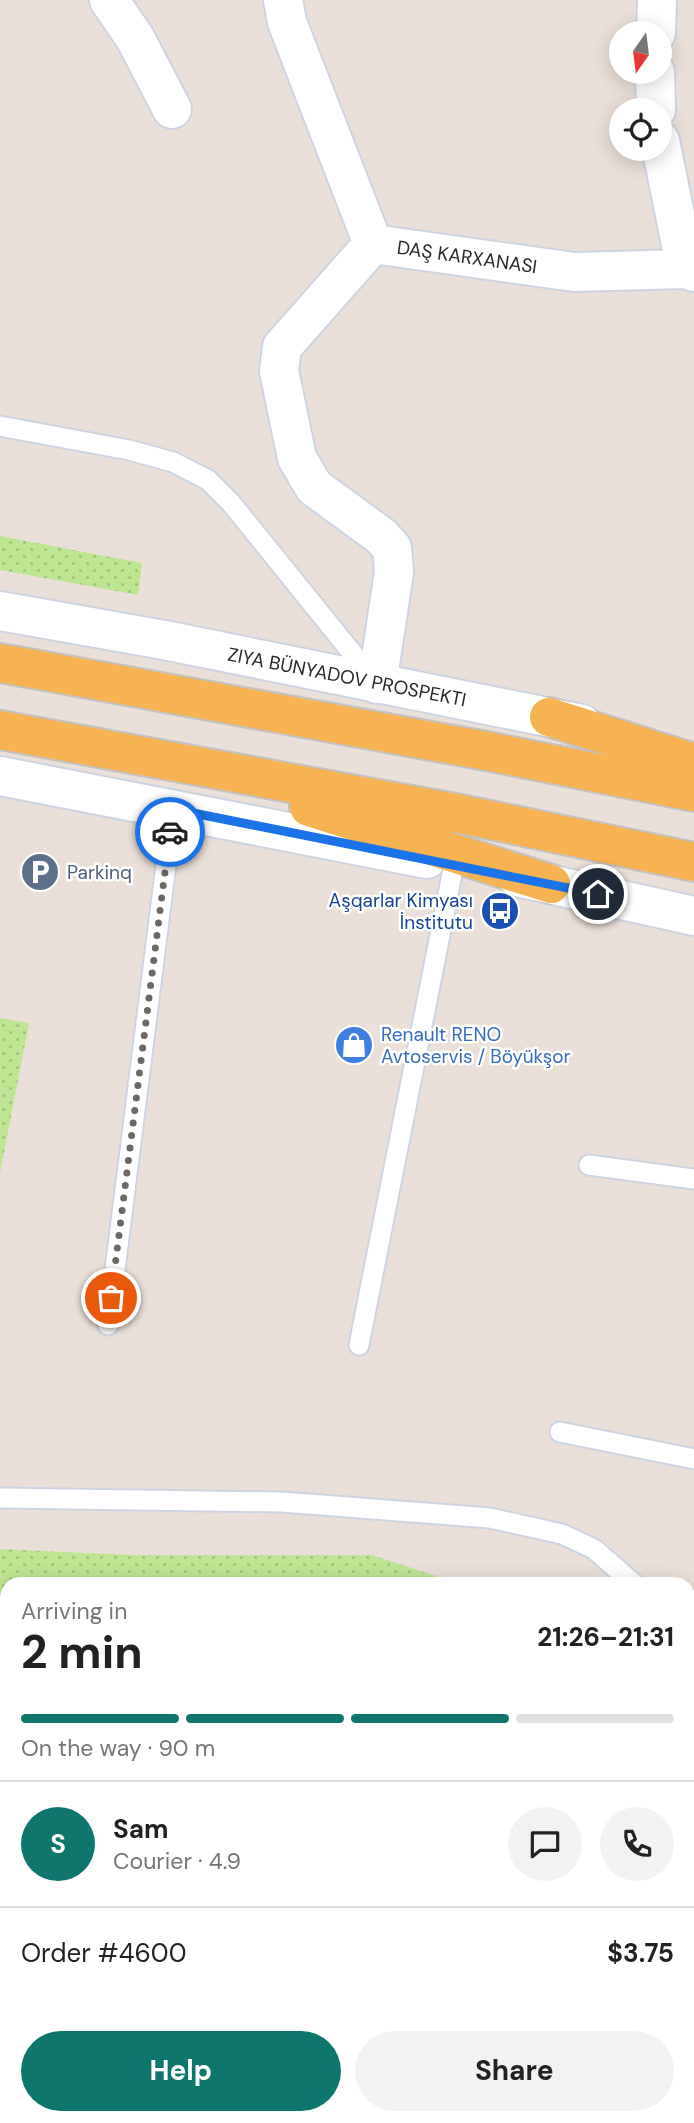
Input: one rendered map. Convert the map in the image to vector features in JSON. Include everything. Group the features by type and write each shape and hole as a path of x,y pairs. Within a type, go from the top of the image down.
{"main road":[{"path":"109,0 135,38 172,109"},
{"path":"283,0 287,22 373,244"},
{"path":"656,21 657,0"},
{"path":"373,244 574,272 690,271 665,161"},
{"path":"373,244 282,347 279,370 297,458 314,487 381,536 392,548 394,572 377,684"},
{"name":"ZIYA BÜNYADOV PROSPEKTI","path":"0,611 164,640 694,747"},
{"path":"0,633 164,640"},
{"path":"0,663 694,792"},
{"path":"549,717 694,763"},
{"path":"0,730 466,815 694,863"},
{"path":"160,759 551,884"},
{"path":"0,776 454,864 694,916"}],"lane":[{"path":"0,426 140,453 173,462 208,480 231,503 377,684"},
{"path":"108,1325 173,809"},
{"path":"359,1345 454,864"},
{"path":"589,1165 694,1180"},
{"path":"560,1432 694,1459"},
{"path":"0,1498 282,1502 490,1518 562,1534 594,1549 626,1577"}],"green space":[{"path":"0,536 142,563 138,595 0,570"},
{"path":"0,1018 29,1023 0,1173"},
{"path":"0,1549 129,1555 372,1555 439,1577 0,1577"}],"way so far":[{"path":"111,1298 170,832"}],"place":[{"name":"Parkinq","path":"40,872"},
{"name":"Aşqarlar Kimyası İnstitutu","path":"500,911"},
{"name":"Renault RENO Avtoservis / Böyükşor","path":"354,1045"}],"route":[{"path":"170,832 173,809 598,894"}]}
